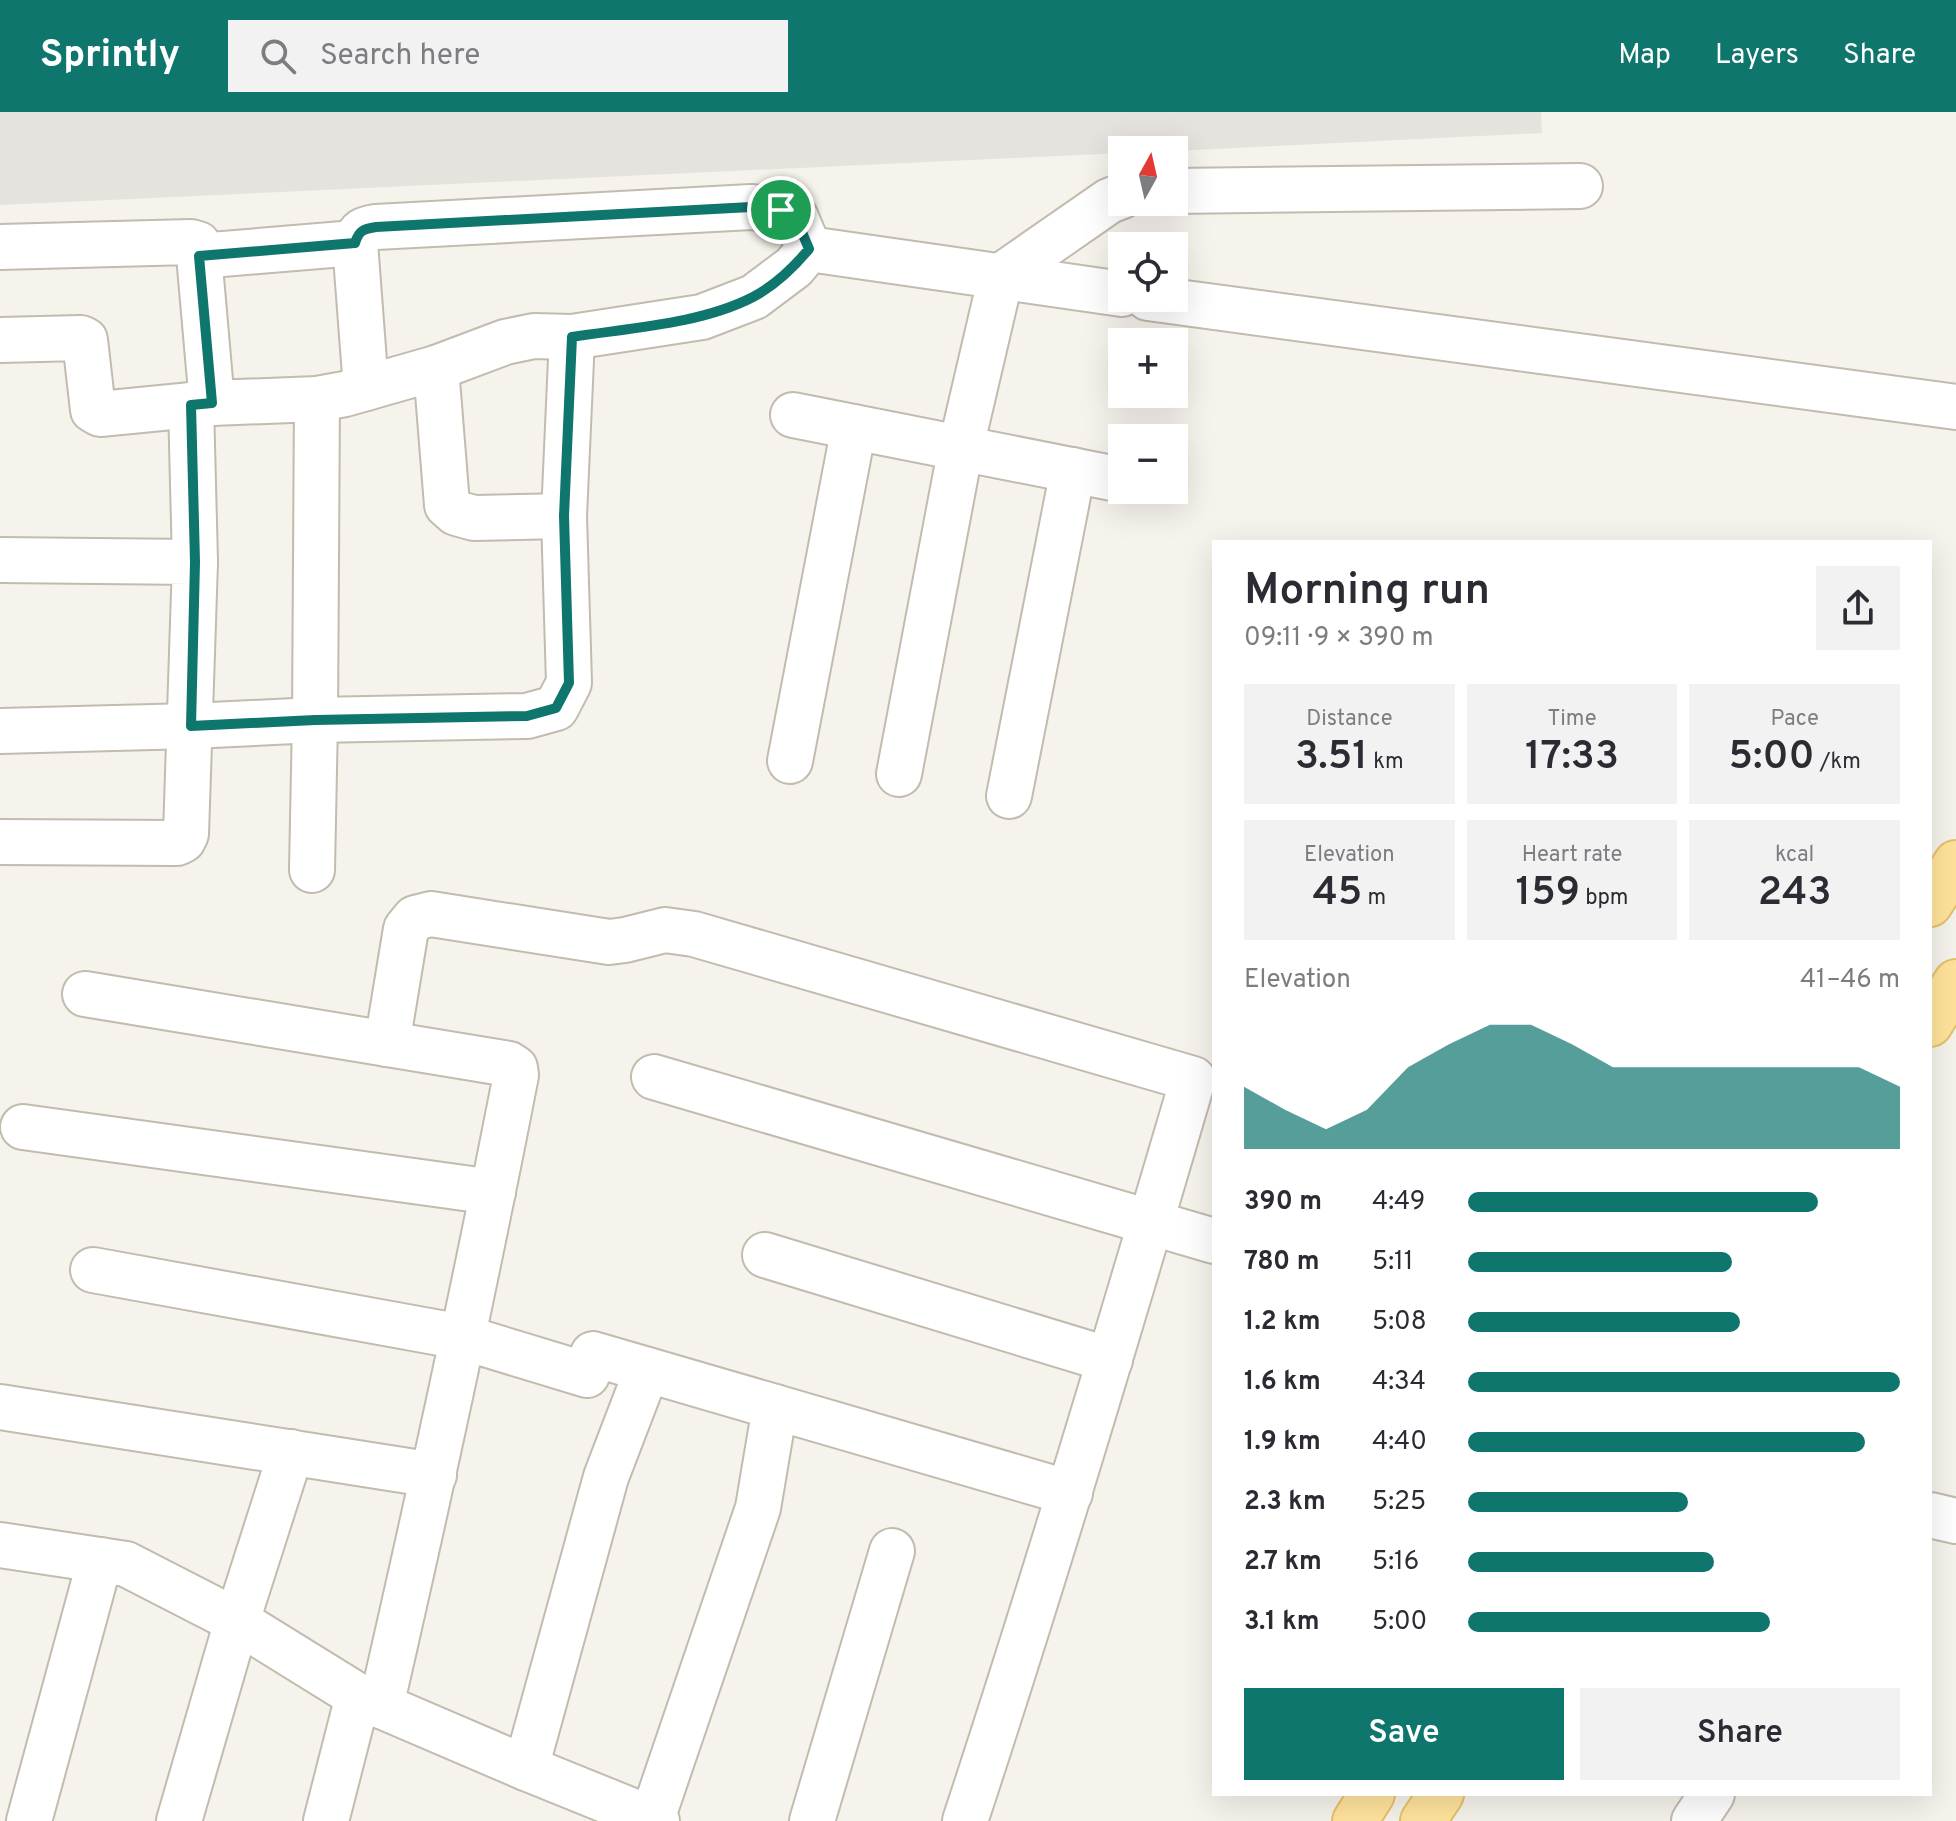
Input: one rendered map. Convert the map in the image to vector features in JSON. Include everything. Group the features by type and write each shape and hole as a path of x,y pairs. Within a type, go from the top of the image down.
{"main road":[{"path":"1932,901 1956,863"},
{"path":"1932,1021 1956,982"},
{"path":"1355,1821 1371,1796"},
{"path":"1423,1821 1440,1796"}],"street":[{"path":"1188,191 1580,186"},
{"path":"899,774 961,447 1001,276 1108,202"},
{"path":"366,388 355,243 362,230 751,207 781,210 796,218 809,249"},
{"path":"199,256 355,243"},
{"path":"0,247 198,244 201,404 186,834 177,843 0,842"},
{"path":"809,249 1108,292"},
{"path":"0,340 85,340 93,410 100,414 201,404 317,399 436,368 505,342 534,336 572,337 702,317 754,297 794,267 809,249"},
{"path":"1188,304 1956,407"},
{"path":"0,731 527,716 556,708 569,683 564,516 572,337"},
{"path":"436,368 447,505 456,513 474,518 564,516"},
{"path":"312,870 317,399"},
{"path":"793,415 1108,477"},
{"path":"790,761 854,427"},
{"path":"1009,796 1073,470"},
{"path":"0,560 195,562"},
{"path":"387,1044 406,929 415,918 431,914 609,942 665,930 694,934 1203,1082 1151,1221 1017,1665 965,1821"},
{"path":"85,994 509,1064 515,1068 493,1192 434,1475 370,1701 326,1821"},
{"path":"654,1077 1212,1240"},
{"path":"23,1127 493,1192"},
{"path":"765,1255 1110,1360"},
{"path":"93,1270 462,1337 590,1365 647,1370 1070,1493"},
{"path":"526,1768 606,1477 647,1370"},
{"path":"0,1407 434,1475"},
{"path":"0,1545 126,1564 237,1621 370,1701 638,1817 758,1508 775,1407"},
{"path":"179,1821 237,1621 291,1452"},
{"path":"1932,1515 1956,1521"},
{"path":"812,1821 892,1551"},
{"path":"29,1821 100,1560"},
{"path":"1694,1821 1711,1796"}],"shaded area":[{"path":"0,112 1541,112 1542,133 1188,150 1188,136 1108,136 1108,154 0,205"}],"route":[{"path":"751,207 781,210 796,218 809,249 794,267 754,297 702,317 572,337 564,516 569,683 556,708 527,716 191,726 195,562 191,405 212,403 199,256 355,243 362,230 376,227 751,207"}]}
